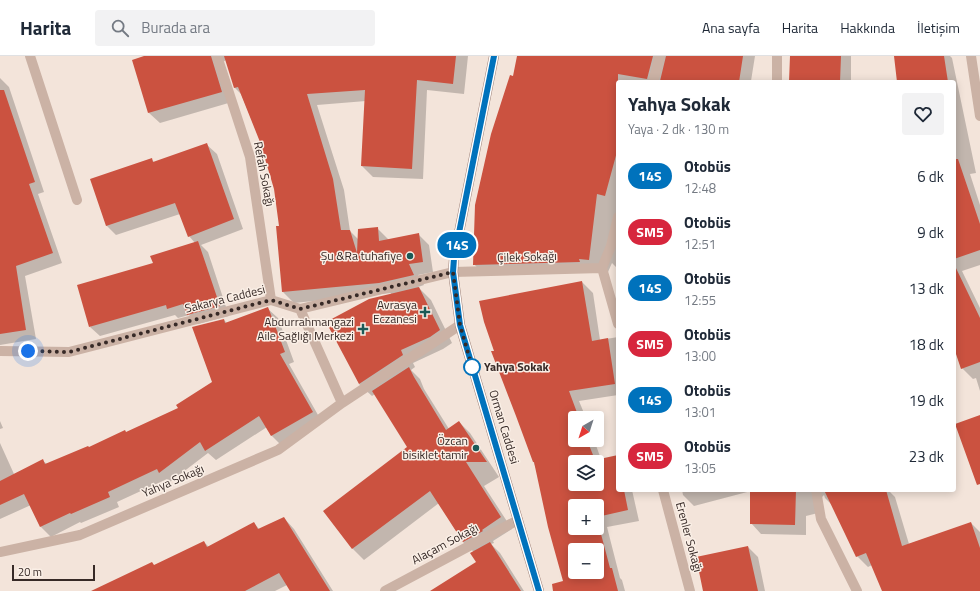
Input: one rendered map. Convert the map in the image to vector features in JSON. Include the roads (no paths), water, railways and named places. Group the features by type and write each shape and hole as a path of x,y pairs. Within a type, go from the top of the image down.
{"street":[{"path":"30,56 77,200"},
{"name":"Refah Sokağı","path":"217,56 250,157 271,300"},
{"name":"Orman Caddesi","path":"494,56 454,258 453,272 460,325 539,591"},
{"path":"654,80 660,56"},
{"path":"777,56 777,80"},
{"path":"972,56 980,116"},
{"path":"616,226 611,246 602,268 616,317"},
{"name":"Çilek Sokağı","path":"453,272 602,268"},
{"path":"342,403 300,309 453,272"},
{"name":"Sakarya Caddesi","path":"0,350 69,352 271,300 300,309"},
{"name":"Yahya Sokağı","path":"0,552 80,535 278,450 342,403 460,325"},
{"name":"Erenler Sokağı","path":"664,492 690,591"},
{"path":"816,492 821,519 857,591"},
{"name":"Alaçam Sokağı","path":"385,591 518,520"}],"place":[{"name":"Şu &Ra tuhafiye","path":"410,256"},
{"name":"Avrasya Eczanesi","path":"425,312"},
{"name":"Abdurrahmangazi Aile Sağlığı Merkezi","path":"363,329"},
{"name":"Yahya Sokak","path":"472,367"},
{"name":"Özcan bisiklet tamir","path":"476,448"}]}
